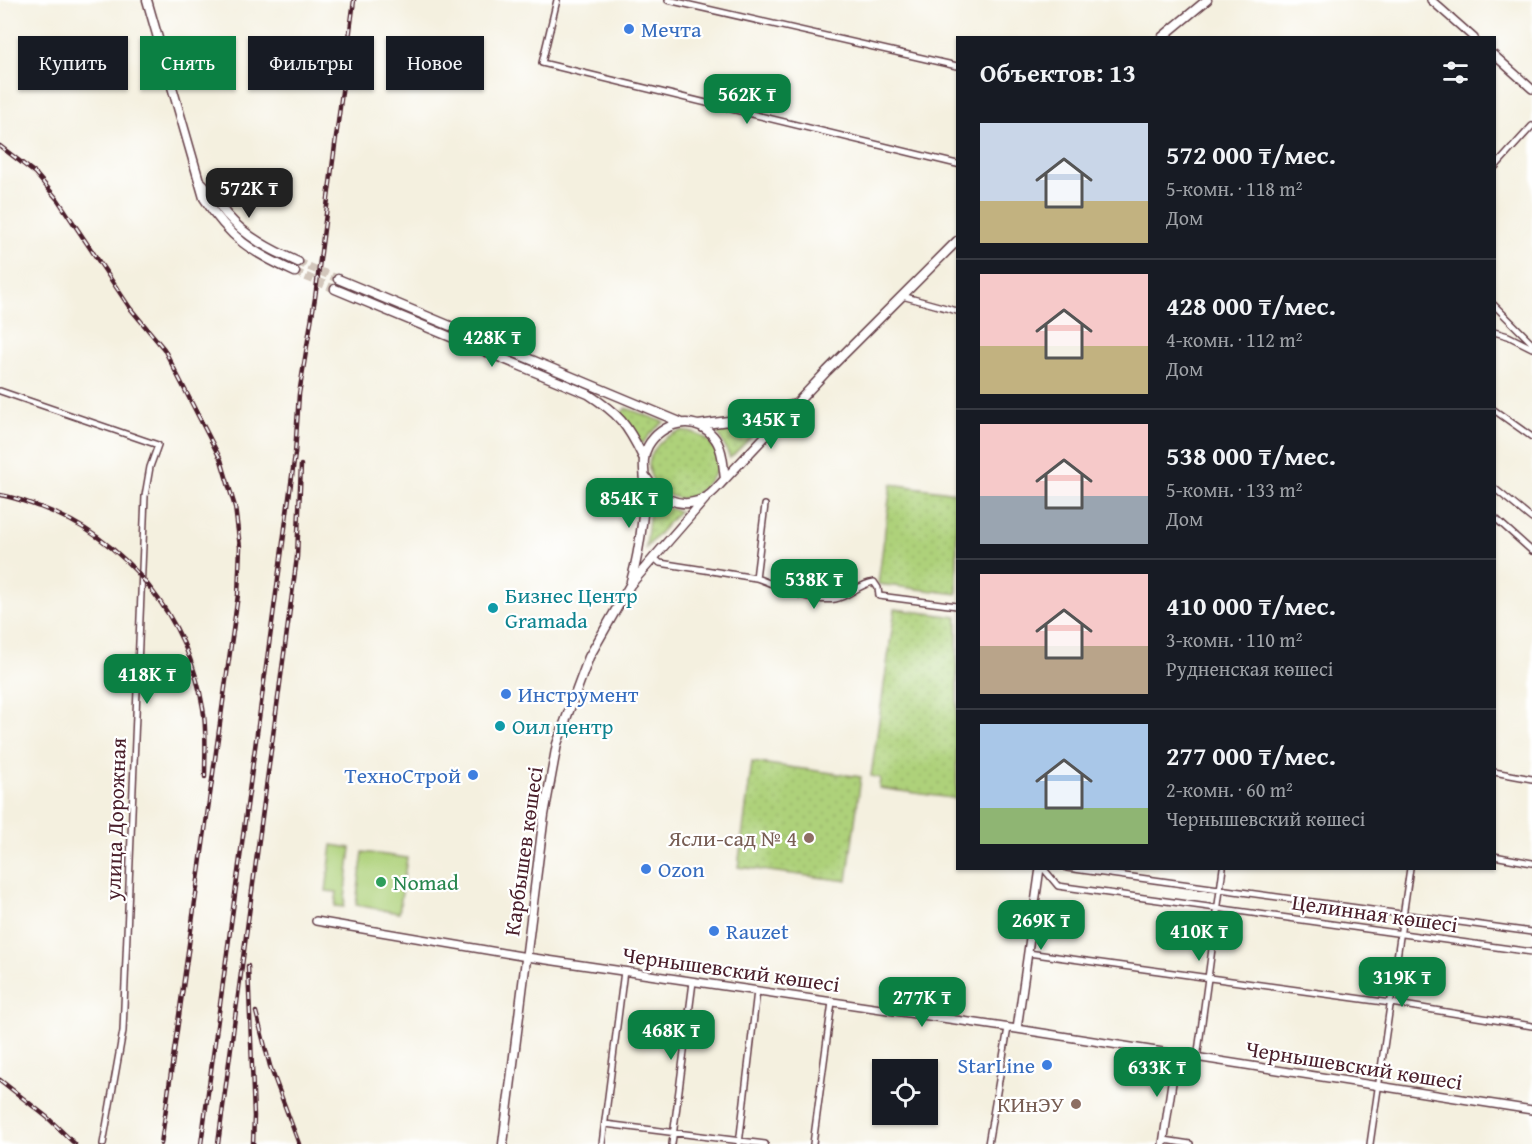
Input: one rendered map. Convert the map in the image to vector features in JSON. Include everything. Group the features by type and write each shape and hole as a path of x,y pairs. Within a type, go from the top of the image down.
{"main road":[{"path":"147,0 204,198 218,220 236,238 261,256 294,272"},
{"path":"1163,36 1207,0"},
{"path":"200,180 213,193 225,213 242,230 266,247 298,262"},
{"path":"646,477 658,494 668,500 679,503 705,499 956,242"},
{"path":"338,279 680,422 698,425 736,420 799,402"},
{"path":"335,289 588,394 612,410 630,431 643,457 646,477 640,548 630,585"},
{"path":"643,457 656,435 680,422"},
{"path":"698,425 714,436 720,447 725,479"},
{"name":"Карбышев көшесі","path":"503,1144 544,815 557,744 589,657 630,585 705,499"}],"street":[{"path":"557,0 542,63 956,164"},
{"path":"668,0 956,66"},
{"path":"1431,0 1472,36"},
{"path":"1496,57 1532,89"},
{"path":"1496,166 1532,126"},
{"path":"902,296 956,310"},
{"path":"1496,307 1532,343"},
{"path":"1496,333 1532,348"},
{"name":"улица Дорожная","path":"0,391 158,445 150,467 145,496 123,1031 103,1144"},
{"path":"1496,411 1532,437"},
{"path":"1496,490 1532,519"},
{"path":"756,578 765,505"},
{"path":"1496,519 1532,551"},
{"path":"653,557 660,563 756,578 819,599 844,596 863,584 874,582 879,596 956,606"},
{"path":"1496,772 1532,779"},
{"path":"1496,856 1532,863"},
{"path":"1017,1029 1041,870"},
{"name":"Целинная көшесі","path":"1043,870 1058,886 1532,952"},
{"name":"Целинная көшесі","path":"1081,870 1532,932"},
{"path":"1197,1059 1223,870"},
{"path":"1370,1144 1410,870"},
{"name":"Чернышевский көшесі","path":"316,921 527,957 1017,1029 1379,1088 1532,1110"},
{"path":"1028,952 1391,1003 1532,1026"},
{"path":"602,1144 624,971"},
{"path":"672,1144 693,982"},
{"path":"739,1142 757,991"},
{"path":"813,1144 832,1002"},
{"path":"988,1144 1008,1028"},
{"path":"1176,1055 1164,1142 1190,1144"},
{"path":"604,1124 765,1144"}],"green space":[{"path":"626,408 664,422 642,444 620,414"},
{"path":"771,418 730,458 717,430"},
{"path":"681,431 696,434 709,441 717,453 718,461 716,472 695,495 687,498 677,498 658,488 649,466 650,458 659,444 665,438"},
{"path":"891,484 956,493 956,594 878,584"},
{"path":"651,497 667,508 679,511 646,548"},
{"path":"895,609 956,617 956,799 879,788 880,778 871,776"},
{"path":"752,762 861,777 847,881 738,867"},
{"name":"Nomad","path":"332,845 351,848 344,907 335,906 337,892 326,891"},
{"name":"Nomad","path":"363,852 407,858 399,913 356,905"}],"tunnel":[{"path":"298,262 338,279"},
{"path":"295,272 335,289"}],"railway":[{"path":"201,1144 295,454 299,394 315,298 354,0"},
{"path":"0,146 35,173 58,200 130,308 164,349 221,460 235,507 240,547 238,595 161,1144"},
{"path":"218,1144 297,557 301,465"},
{"path":"0,495 40,507 71,521 100,539 125,560 148,585 168,613 195,675 204,716 205,777"},
{"path":"248,966 253,1144"},
{"path":"256,1012 270,1066 299,1144"},
{"path":"0,1080 48,1118 75,1144"}],"place":[{"name":"Мечта","path":"629,29"},
{"name":"Бизнес Центр Gramada","path":"493,608"},
{"name":"Инструмент","path":"506,694"},
{"name":"Оил центр","path":"500,726"},
{"name":"ТехноСтрой","path":"473,775"},
{"name":"Ясли-сад № 4","path":"809,838"},
{"name":"Ozon","path":"646,869"},
{"name":"Nomad","path":"381,882"},
{"name":"Rauzet","path":"714,931"},
{"name":"StarLine","path":"1047,1065"},
{"name":"КИнЭУ","path":"1076,1104"}]}
